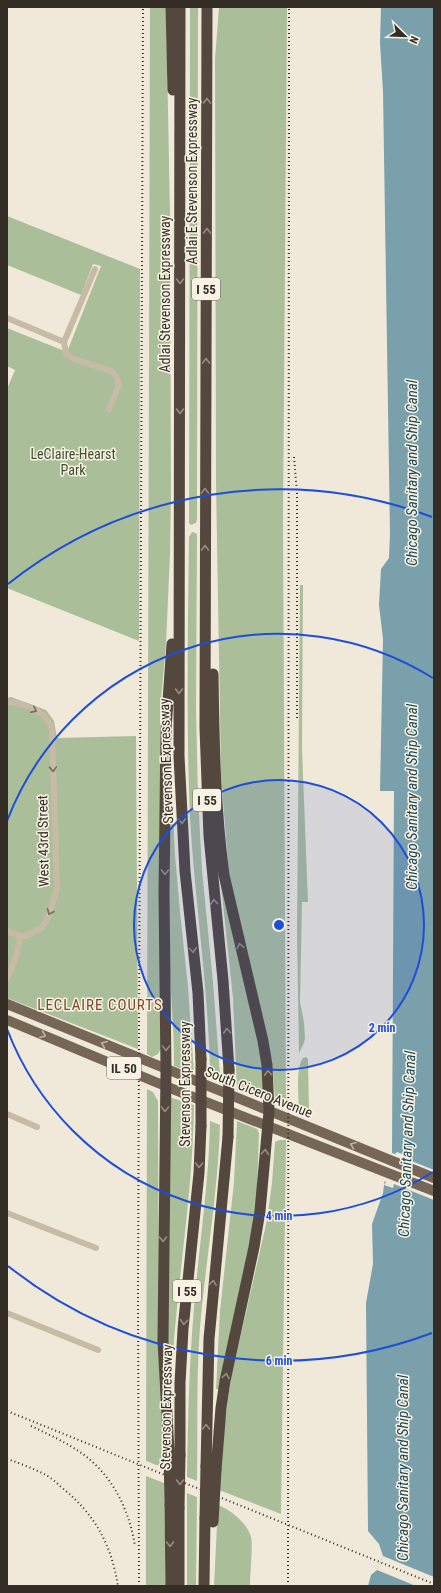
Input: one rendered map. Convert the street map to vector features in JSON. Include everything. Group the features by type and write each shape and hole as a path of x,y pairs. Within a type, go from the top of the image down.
{"highway":[{"path":"171,7 173,121 180,186"},
{"name":"Adlai Stevenson Expressway","path":"178,582 180,7"},
{"name":"I 55","path":"207,7 207,48"},
{"path":"207,48 212,7"},
{"name":"Adlai E Stevenson Expressway","path":"205,574 207,48"},
{"path":"205,574 212,628 215,780 221,850 224,875 264,1047 267,1065 269,1112 260,1211 254,1247 225,1381 221,1408 216,1470 209,1520"},
{"name":"I 55","path":"204,1586 204,1544 209,1520 206,1466 209,1331 228,1137 229,1070 223,980 209,836 205,728 205,574"},
{"path":"170,1586 175,1507 169,1451 162,1341 166,1070 164,893 166,729 178,582"},
{"name":"Stevenson Expressway","path":"178,582 179,748 181,804 185,871 200,1016 201,1059 201,1126 198,1187 183,1329 180,1383 180,1456 175,1507 179,1586"}],"main road":[{"name":"South Cicero Avenue","path":"7,1004 434,1178"},
{"name":"South Cicero Avenue","path":"7,1020 165,1086 434,1191"}],"street":[{"path":"95,269 64,342 66,354 74,359 111,371 116,376 119,385 109,409"},
{"path":"7,318 64,342"},
{"name":"West 43rd Street","path":"7,702 21,704 37,710 47,719 52,730 57,887 45,923 33,933 21,936"},
{"path":"7,931 21,936 15,960 7,979"},
{"path":"7,1114 38,1127"},
{"path":"7,1213 96,1248"},
{"path":"7,1313 98,1350"}],"green space":[{"path":"150,7 166,7 170,214 171,490 166,644 160,712 161,1048 158,1054 152,1057 147,1054"},
{"path":"190,7 198,7 197,519 196,523 191,525 189,523"},
{"path":"219,7 287,7 283,521 286,1107 278,1103 275,1099 269,1044 229,877 221,774 216,482 215,59"},
{"name":"LeClaire-Hearst Park","path":"7,216 140,269 139,641 7,588 7,389 15,370 7,366 7,328 67,352 101,266 93,264 81,295 7,265"},
{"path":"192,532 196,533 197,535 196,709 198,796 202,870 220,1074 210,1070 207,1007 190,818 188,748 188,642 189,537"},
{"path":"300,585 303,585 302,749 308,902 302,902 300,1002 304,1022 305,1038 299,1053 297,933"},
{"path":"11,697 46,710 54,721 57,738 136,736 138,1049 7,998 7,698"},
{"path":"170,750 175,855 188,987 194,1073 174,1066 167,914"},
{"path":"220,876 261,1051 264,1098 237,1090 233,998"},
{"path":"306,1057 308,1059 309,1111 305,1114 299,1112 298,1084 299,1069 303,1058"},
{"path":"147,1089 153,1092 158,1101 159,1327 164,1468 146,1461"},
{"path":"169,1097 194,1105 193,1141 176,1321 171,1393 167,1326"},
{"path":"210,1121 220,1125 217,1175 200,1327 197,1481 187,1477 189,1392 192,1329 206,1191"},
{"path":"237,1121 257,1129 259,1133 257,1191 254,1221 219,1389 216,1389 220,1311 234,1182"},
{"path":"286,1140 281,1514 219,1490 225,1421 231,1378 267,1220 275,1142"},
{"path":"146,1476 164,1483 166,1586 146,1586"},
{"path":"187,1493 197,1497 196,1586 187,1586"},
{"path":"218,1505 228,1510 238,1518 246,1527 251,1537 250,1586 214,1586"}],"water":[{"name":"Chicago Sanitary and Ship Canal","path":"381,7 434,7 434,1586 427,1575 418,1577 419,1586 368,1586 371,1575 377,1570 383,1556 379,1544 368,1531 366,1303 373,1264 372,1224 383,1193 385,1178 392,1153 394,791 380,791 383,639 379,605 381,569 389,558 390,534 383,91 380,43"}],"pier":[{"path":"397,1152 405,1155 404,1158 434,1170 434,1200 394,1184 393,1188 384,1185 386,1182 383,1180 385,1170 392,1153 395,1154"},
{"path":"383,1556 434,1577 434,1586 427,1586 429,1580 426,1576 420,1578 419,1582 421,1586 416,1586 377,1570"}],"railway":[{"path":"139,1586 138,1297 143,7"},
{"path":"288,1586 289,7"},
{"path":"294,457 297,493 297,719"},
{"path":"7,1411 434,1584"},
{"path":"31,1426 74,1448 101,1471 117,1493 123,1506 135,1546"},
{"path":"7,1459 44,1474 55,1481 83,1508 100,1531 106,1543 118,1586"}],"district":[{"name":"LECLAIRE COURTS","path":"100,1005"}]}
